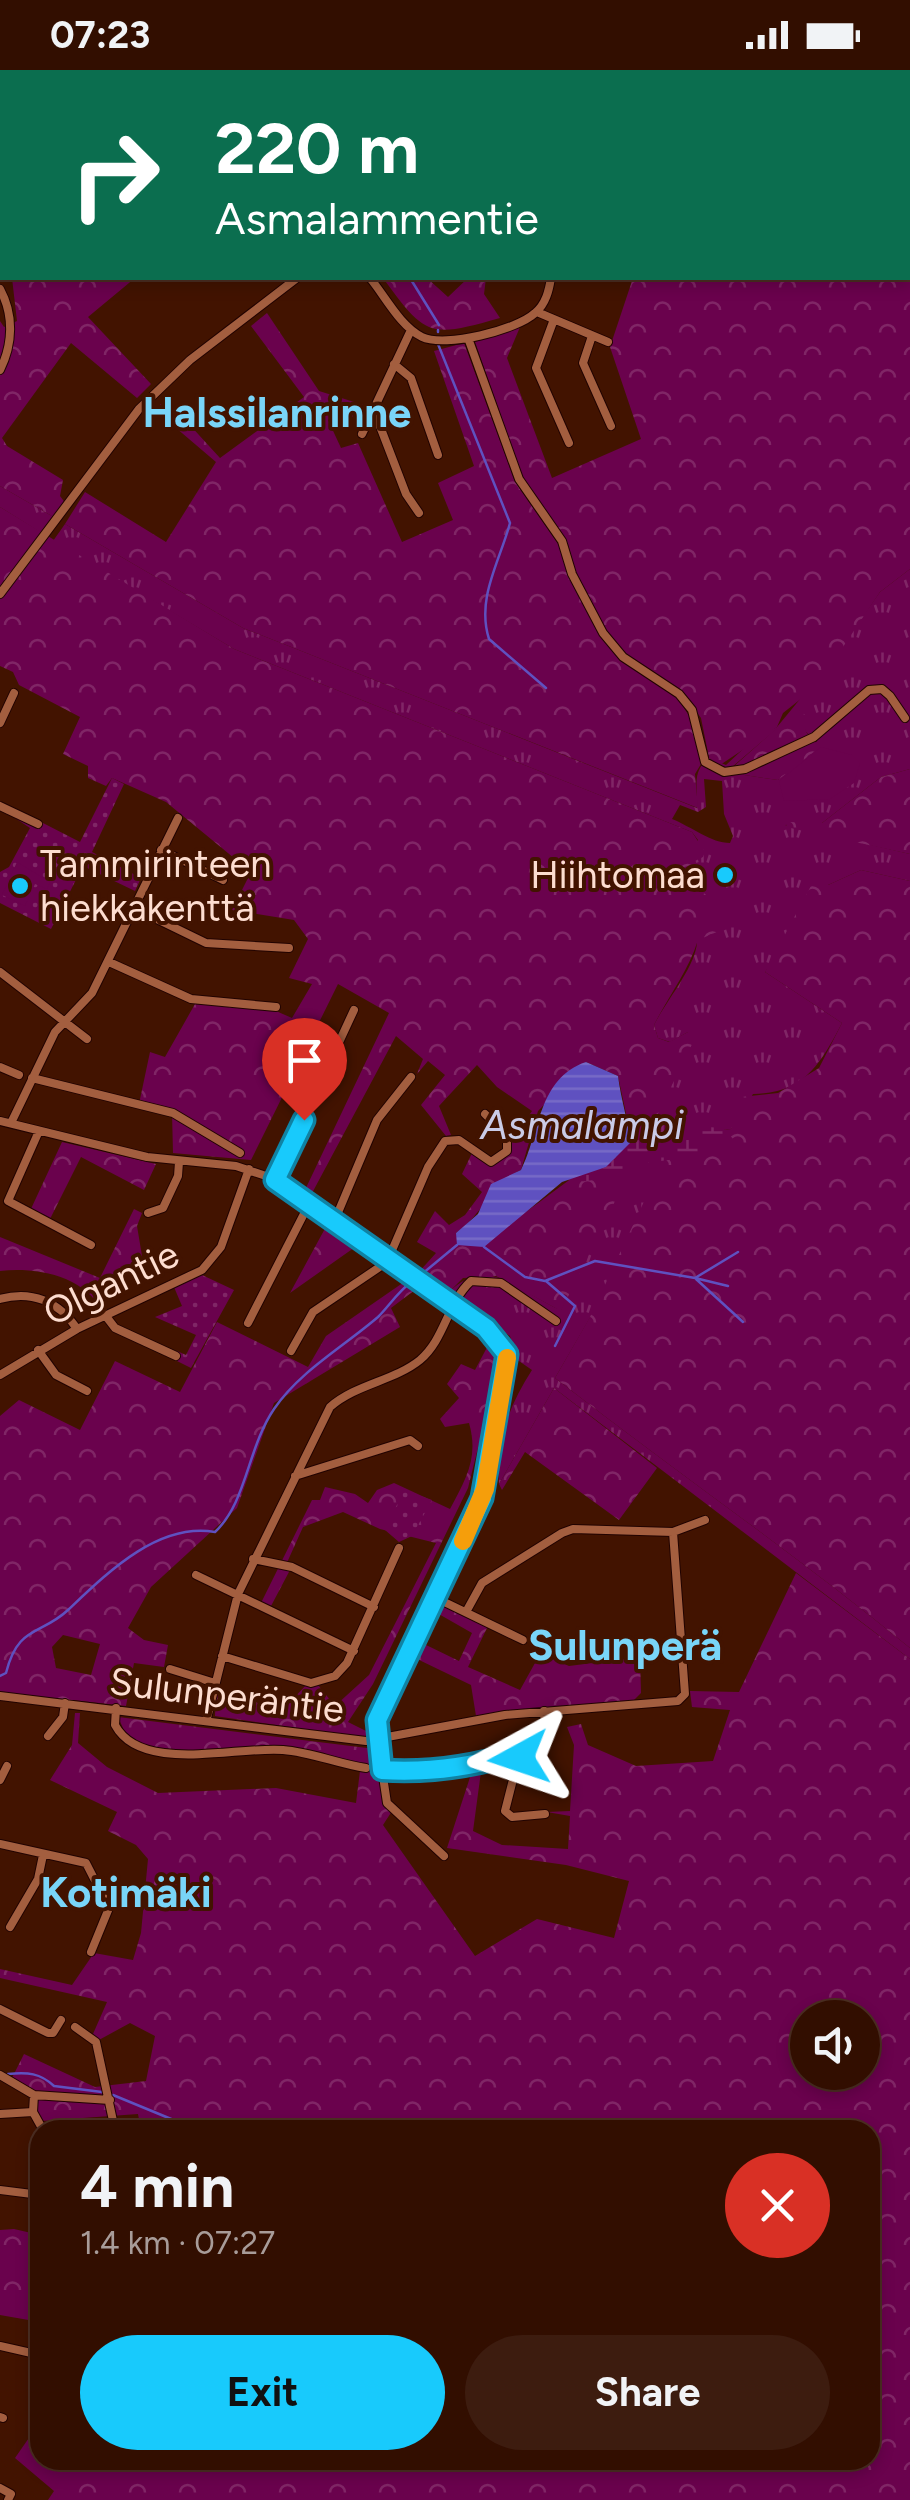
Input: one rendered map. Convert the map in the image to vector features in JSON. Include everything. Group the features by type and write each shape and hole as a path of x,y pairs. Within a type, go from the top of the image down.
{"street":[{"path":"0,594 54,528 112,441 156,392 295,280"},
{"path":"372,280 411,330 436,342 468,338 537,312 550,280"},
{"path":"0,290 7,309 10,344 0,370"},
{"path":"0,298 7,309"},
{"path":"537,312 552,322 608,342"},
{"path":"552,322 536,368 569,443"},
{"path":"362,434 411,330"},
{"path":"468,338 518,480 562,540 572,574 602,633 623,657 679,694 692,710 705,762 724,772 745,769 814,737 869,690 882,689 905,718"},
{"path":"591,338 583,362 612,426"},
{"path":"394,364 411,378 438,455"},
{"path":"373,408 406,494 418,513"},
{"path":"0,723 14,693"},
{"path":"1,810 38,824"},
{"path":"11,1124 63,1021 92,994 178,818"},
{"path":"161,850 223,880"},
{"path":"134,908 206,943 290,948"},
{"path":"109,962 190,999 276,1007"},
{"path":"0,972 86,1039"},
{"path":"275,1180 354,1010"},
{"path":"0,1067 18,1075"},
{"path":"334,1222 377,1120 411,1077"},
{"path":"32,1078 173,1113 240,1153"},
{"path":"291,1351 313,1312 387,1262 428,1167 445,1141 459,1140 491,1162 507,1151 507,1136 485,1114"},
{"path":"0,1121 179,1162 249,1169 275,1180 498,1338 507,1360 482,1498 377,1720 376,1739 387,1803 444,1856"},
{"path":"39,1131 8,1201 91,1245"},
{"path":"148,1213 162,1208 178,1176 179,1162"},
{"name":"Olgantie","path":"0,1375 105,1314 192,1276 212,1260 228,1232 249,1169"},
{"path":"248,1324 309,1204"},
{"path":"207,1718 238,1594 330,1406 341,1396 416,1363 438,1339 466,1284 506,1285 556,1321"},
{"path":"0,1299 42,1298 59,1308 77,1329"},
{"path":"105,1314 115,1328 176,1356"},
{"path":"38,1350 62,1381 87,1390"},
{"path":"295,1476 410,1440 418,1446"},
{"path":"466,1612 482,1583 572,1529 673,1532 706,1520"},
{"name":"Sulunperäntie","path":"0,1696 376,1739 544,1712 684,1699 673,1532"},
{"path":"222,1656 321,1682 335,1676 354,1650 400,1548"},
{"path":"253,1559 292,1567 374,1607"},
{"path":"196,1575 354,1650"},
{"path":"436,1598 523,1640"},
{"path":"170,1669 215,1683"},
{"path":"48,1736 63,1717 66,1703"},
{"path":"116,1708 115,1724 127,1740 162,1754 264,1748 366,1768"},
{"path":"382,1770 410,1772 520,1752 544,1743 544,1712"},
{"path":"520,1752 506,1811 512,1817 545,1814"},
{"path":"0,1780 7,1766"},
{"path":"0,1844 77,1859 90,1867 109,1908 92,1952"},
{"path":"10,1927 38,1878 44,1855"},
{"path":"0,2010 48,2033 53,2033 61,2020"},
{"path":"75,2027 96,2042 113,2120"},
{"path":"0,2075 34,2096 110,2100"},
{"path":"34,2096 33,2112 37,2120"},
{"path":"0,2114 33,2112"},
{"path":"0,2190 30,2194"},
{"path":"0,2346 30,2352"},
{"path":"0,2488 12,2494 8,2500"}],"green space":[{"path":"12,280 133,280 88,317 151,384 137,398 71,343 2,438 7,446 63,480 60,496 66,504 57,519 0,486 0,321 4,327 17,321"},
{"path":"385,280 429,280 448,297 466,280 486,280 484,294 500,318 443,330 431,328 409,312"},
{"path":"632,280 910,280 910,569 880,592 816,687 783,713 777,727 720,765 709,758 701,718 682,692 626,655 607,631 576,573 568,544 523,478 475,342 520,327 507,358 552,478 641,439 610,347"},
{"path":"267,313 319,391 367,406 364,419 335,414 328,420 341,448 358,443 402,542 453,520 438,483 474,466 434,351 464,343 515,482 558,544 592,622 620,660 677,697 693,722 701,764 695,774 698,808 243,628 65,524 85,492 166,542 216,462 155,410 166,399 220,458 304,397 251,326"},
{"path":"0,486 57,519 45,535 0,507"},
{"path":"0,507 234,649 692,832 705,852 693,862 692,877 714,903 710,920 719,931 698,940 654,1025 658,1038 669,1042 688,1032 698,1032 561,1311 496,1276 463,1278 448,1293 418,1273 436,1253 417,1242 435,1211 449,1225 465,1215 482,1192 462,1174 472,1153 496,1164 532,1111 497,1087 477,1065 439,1106 451,1135 446,1136 421,1105 445,1075 428,1061 417,1074 423,1059 396,1036 311,1195 305,1190 389,1013 338,984 251,1160 173,1153 172,1112 139,1104 150,1052 165,1057 195,1004 269,1008 292,1018 312,984 289,978 308,939 294,920 232,910 251,872 166,802 112,778 106,786 88,778 88,766 63,754 80,717 19,685 13,672 0,666","holes":["586,1062 618,1076 630,1132 491,1237 456,1233 503,1182 521,1170 538,1111"]},
{"path":"65,524 243,628 697,808 697,780 703,763 709,758 726,765 755,738 777,727 829,664 880,592 910,569 910,769 881,777 822,823 785,825 910,854 910,881 861,870 828,885 765,972 842,1023 818,1064 798,1082 753,1094 731,1129 697,1133 555,1378 866,1613 910,1648 910,1659 554,1388 499,1484 506,1424 532,1370 516,1359 510,1336 448,1293 463,1281 491,1276 561,1310 688,1032 670,1042 658,1038 654,1025 686,972 697,942 676,882 698,840 692,832 234,649 53,541","holes":["799,710 806,732 817,741 778,780 744,775 732,767","704,779 722,781 724,814 733,836 730,843 709,838 672,819 680,805 698,812 706,807"]},
{"path":"798,709 805,715 806,732 820,747 778,780 744,775 732,768"},
{"path":"821,747 852,755 860,763 854,783 830,799 784,801 779,781"},
{"path":"910,769 910,854 786,827 788,822 822,823 881,777"},
{"path":"112,778 124,784 92,852 141,878 135,891 83,866 51,929 0,903 0,872 9,867 30,828 6,812 41,822 80,842"},
{"name":"Tammirinteen hiekkakenttä","path":"17,862 50,882 47,889 35,884 25,906 2,895"},
{"path":"861,870 910,881 910,1648 555,1378 590,1317 670,1146 697,1133 731,1129 741,1097 778,1093 819,1068 842,1023 765,972 812,884 828,885"},
{"path":"643,1123 723,1128 735,1141 703,1155 643,1164 597,1179 567,1180 606,1167 630,1143 630,1126"},
{"path":"62,1142 156,1164 144,1190 81,1157 49,1221 30,1211"},
{"path":"134,1209 142,1213 137,1226 143,1262 98,1285 107,1310 103,1312 84,1290 59,1276 0,1271 0,1237 100,1278"},
{"path":"328,1223 358,1245 290,1293"},
{"path":"202,1275 234,1290 191,1368 173,1359 177,1351 186,1355 196,1335 155,1317 182,1306 174,1287"},
{"path":"407,1280 419,1287 391,1308 400,1327 274,1403 237,1508 151,1587 128,1628 144,1640 168,1645 164,1667 134,1663 126,1706 0,1692 0,1416 19,1400 80,1430 115,1361 180,1392 217,1322 308,1367 326,1336","holes":["63,1635 100,1644 91,1675 56,1668 52,1647"]},
{"path":"492,1338 499,1344 501,1355 468,1488 373,1684 348,1722 366,1731 373,1724 367,1738 215,1716 216,1693 252,1700 279,1714 307,1684 318,1685 335,1706 369,1675 436,1543 380,1529 343,1512 303,1527 285,1567 290,1570 271,1606 261,1603 312,1500 320,1500 325,1487 355,1494 368,1503 377,1490 394,1483 450,1509 466,1478 472,1457 472,1435 469,1423 445,1427 440,1419 459,1398 447,1384 461,1364 475,1370"},
{"path":"554,1388 657,1468 619,1520 525,1452 502,1490 499,1484"},
{"path":"404,1490 432,1500 412,1536 399,1542 385,1530"},
{"path":"796,1573 910,1659 910,2500 48,2500 54,2491 15,2458 30,2436 30,2470 880,2470 880,2120 139,2120 138,2114 41,2120 33,2104 35,2091 12,2078 24,2054 95,2087 146,2081 155,2036 130,2023 97,2041 93,2034 107,2002 0,1978 0,1969 72,1985 94,1953 133,1960 141,1933 148,1859 136,1845 108,1831 117,1812 50,1780 72,1745 75,1713 80,1713 78,1743 107,1767 158,1793 276,1788 356,1803 360,1771 379,1773 392,1811 383,1825 475,1956 537,1919 614,1938 629,1881 566,1865 447,1848 474,1765 482,1764 473,1831 502,1845 568,1849 570,1816 547,1812 570,1811 574,1745 567,1727 581,1724 588,1745 636,1766 713,1761 730,1710 692,1707 690,1691 739,1692"},
{"path":"441,1604 488,1626 468,1667 520,1690 540,1654 569,1666 640,1657 641,1693 633,1701 476,1716 471,1685 415,1658 422,1643 459,1661 472,1633 437,1613"},
{"path":"118,1717 375,1749 379,1767 290,1748 161,1751 128,1739"},
{"path":"0,2230 30,2233 30,2320 0,2315"}],"water":[{"name":"Asmalampi","path":"586,1062 618,1076 630,1143 606,1167 562,1182 484,1247 457,1245 456,1233 478,1214 491,1184 521,1170 549,1093 558,1080"}],"waterway":[{"path":"411,280 439,325"},
{"path":"438,344 510,523 487,594 489,639 546,688"},
{"path":"422,1274 457,1245"},
{"path":"484,1247 525,1277 545,1281 595,1261 695,1278 738,1252"},
{"path":"695,1278 728,1286"},
{"path":"696,1279 743,1322"},
{"path":"546,1281 575,1306 555,1346"},
{"path":"0,1676 6,1673 24,1639 58,1618 135,1553 173,1535 215,1532 234,1506 265,1425 284,1395 378,1317 410,1283"},
{"path":"8,2074 33,2074 54,2086 102,2092"},
{"path":"113,2095 174,2120"}],"slow traffic":[{"path":"463,1541 485,1489 507,1358"}],"place":[{"name":"Hiihtomaa","path":"725,875"},
{"name":"Tammirinteen hiekkakenttä","path":"20,886"}],"district":[{"name":"Halssilanrinne","path":"277,412"},
{"name":"Sulunperä","path":"625,1645"},
{"name":"Kotimäki","path":"126,1892"}],"route":[{"path":"304,1120 275,1180 486,1328 503,1344 507,1354 482,1498 377,1720 382,1770 410,1772 520,1752 519,1758"}]}
